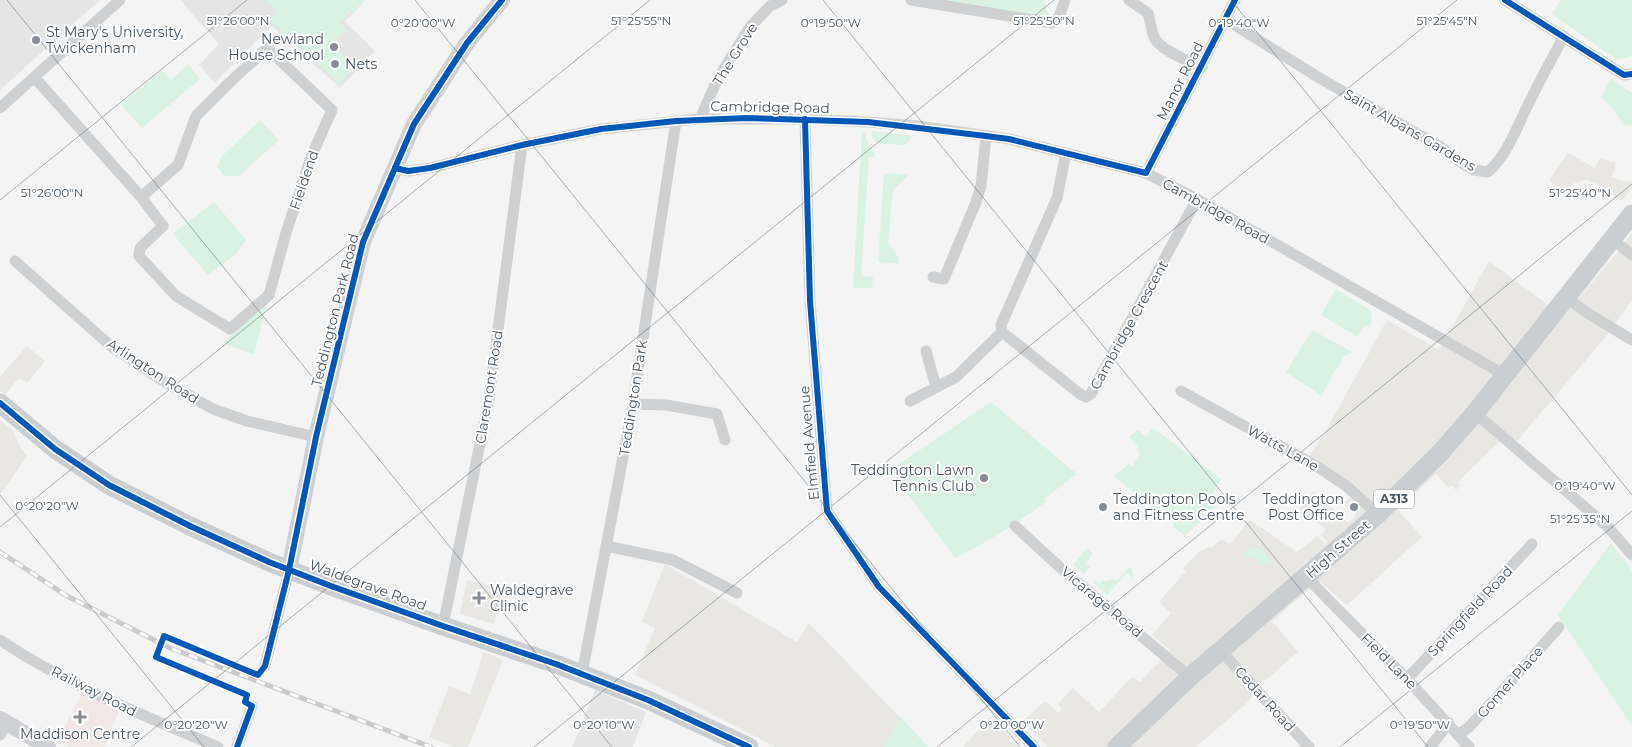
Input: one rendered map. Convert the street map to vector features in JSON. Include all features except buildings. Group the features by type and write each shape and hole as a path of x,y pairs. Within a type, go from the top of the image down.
{"main road":[{"name":"High Street","path":"1117,747 1190,677 1378,514 1440,452 1505,375 1632,214"},
{"name":"Waldegrave Road","path":"0,403 44,440 109,485 190,526 290,570 582,674 648,700 749,747"}],"street":[{"path":"0,108 120,0"},
{"name":"Teddington Park Road","path":"290,570 316,437 363,242 414,124 467,43 502,0"},
{"name":"The Grove","path":"700,119 717,80 750,27 770,6 782,0"},
{"path":"911,0 1052,23 1059,17 1065,0"},
{"path":"1129,0 1148,12 1154,38 1159,44 1202,67"},
{"name":"Manor Road","path":"1146,173 1235,0"},
{"path":"1505,0 1624,75 1632,74"},
{"name":"Saint Albans Gardens","path":"1225,19 1321,78 1441,147 1460,162 1474,170 1488,172 1511,139 1564,36"},
{"name":"Fieldend","path":"35,78 141,198 163,226 140,248 139,256 176,296 230,329 269,295 286,233 309,165 332,110 267,48 196,116 178,165 141,198"},
{"name":"Cambridge Road","path":"395,168 408,171 430,168 522,145 601,129 700,119 805,119 876,122 1009,139 1146,173 1197,199 1505,375"},
{"name":"Elmfield Avenue","path":"805,119 810,301 828,511 878,586 1034,747"},
{"name":"Teddington Park","path":"582,674 617,497 633,404 676,121"},
{"path":"933,277 944,279 976,202 981,186 986,136"},
{"name":"Claremont Road","path":"443,626 489,399 522,145"},
{"path":"910,401 956,377 1002,332 1000,325 1057,198 1066,153"},
{"name":"Cambridge Crescent","path":"1002,332 1086,397 1090,394 1197,199"},
{"path":"1613,240 1632,255"},
{"name":"Arlington Road","path":"15,261 112,346 168,383 213,409 247,421 316,437"},
{"path":"1566,298 1632,340"},
{"path":"926,351 936,387"},
{"name":"Watts Lane","path":"1181,391 1313,464 1346,485 1378,514"},
{"path":"633,404 666,405 718,414 725,440"},
{"path":"1474,413 1608,527 1632,556"},
{"name":"Vicarage Road","path":"1015,526 1064,571 1190,677"},
{"name":"Springfield Road","path":"1407,679 1532,544"},
{"path":"606,546 673,560 737,593"},
{"path":"265,666 290,570"},
{"name":"Field Lane","path":"1306,577 1407,679 1469,747"},
{"name":"Gomer Place","path":"1459,734 1469,727 1559,627"},
{"name":"Railway Road","path":"0,640 108,700 218,747"},
{"name":"Cedar Road","path":"1221,651 1309,747"},
{"path":"237,747 252,706"},
{"path":"1430,747 1449,724"},
{"path":"2,726 48,747"}],"shaded area":[{"name":"St Mary's University, Twickenham","path":"0,0 100,0 0,90"},
{"name":"Newland House School","path":"180,0 365,0 345,22 375,51 340,88 272,26 215,83 199,65 219,44"},
{"path":"1568,153 1595,168 1600,158 1616,163 1612,177 1632,182 1632,188 1622,201 1597,184 1587,180 1574,183 1566,194 1549,180"},
{"path":"1632,233 1632,300 1604,339 1517,441 1499,442 1457,483 1460,486 1456,490 1452,485 1448,488 1436,474 1398,510 1422,537 1347,605 1319,581 1272,621 1298,652 1261,684 1248,702 1196,747 1048,747 1023,721 1045,701 1058,713 1062,709 1058,704 1073,688 1099,712 1132,677 1140,682 1170,650 1152,635 1171,613 1159,602 1186,571 1183,568 1199,552 1209,547 1211,548 1222,539 1230,544 1250,520 1297,552 1317,536 1325,544 1327,542 1321,535 1326,529 1299,509 1314,491 1348,523 1356,515 1344,503 1351,496 1304,464 1324,434 1387,320 1439,350 1489,261 1563,316"},
{"path":"27,346 45,361 27,383 19,378 5,394 0,391 0,377"},
{"path":"0,420 13,431 20,447 27,456 0,495"},
{"path":"665,564 797,642 809,623 928,747 776,747 635,675 655,628 642,622"},
{"path":"467,580 502,588 494,624 460,614"},
{"path":"481,651 503,660 468,747 454,747 429,737 449,686 470,694 483,654"},
{"path":"595,690 646,712 633,747 572,747"},
{"path":"83,692 119,711 104,747 69,747 57,740"},
{"path":"990,717 1018,747 963,747"}],"green space":[{"path":"267,0 365,0 340,23 346,30 332,45 355,66 339,83 269,20 277,11"},
{"path":"926,0 1044,0 1049,16 1038,25"},
{"path":"1561,0 1632,0 1632,55 1629,58 1616,59 1552,14"},
{"path":"188,64 200,79 142,128 121,105 162,70 171,80"},
{"path":"1611,79 1632,93 1632,126 1623,125 1613,108 1601,97"},
{"path":"260,120 279,140 239,176 224,176 217,166 222,156"},
{"path":"862,131 865,132 867,142 875,154 874,157 869,157 861,276 873,277 872,288 853,288"},
{"path":"872,131 912,136 908,143 904,145 885,144 873,139"},
{"path":"884,173 908,175 893,190 888,242 898,257 899,264 878,262"},
{"path":"214,202 246,240 235,255 208,275 173,234"},
{"path":"1336,289 1370,310 1372,315 1370,328 1366,325 1362,327 1358,337 1321,315"},
{"path":"267,303 254,355 223,343"},
{"path":"1312,330 1354,353 1345,355 1322,396 1286,372"},
{"name":"Teddington Lawn Tennis Club","path":"991,402 1077,474 1045,498 1047,501 1025,517 991,539 955,558 890,470"},
{"path":"1153,428 1221,479 1209,500 1216,506 1185,536 1173,527 1176,518 1173,516 1166,520 1114,476 1129,464 1132,467 1139,456 1137,446 1129,437 1138,430 1146,437"},
{"path":"1611,543 1632,571 1632,726 1558,615"},
{"path":"1252,546 1256,550 1259,547 1273,561 1268,566 1265,563 1261,567 1256,564 1259,560 1254,556 1251,560 1244,554"},
{"path":"1087,548 1093,554 1086,563 1090,567 1084,574 1073,565"},
{"path":"1129,567 1132,568 1133,578 1127,573 1107,595 1093,582 1095,580 1099,584 1103,580 1106,582 1114,578 1117,581"},
{"path":"900,716 928,747 884,747"}],"railway":[{"path":"0,552 67,596 170,648 431,747"}],"cycle path":[{"path":"237,747 252,706 245,702 247,695 156,657 164,636 258,675 265,666 289,570 316,437 363,242 414,124 467,43 502,0"},
{"path":"395,168 408,171 430,168 522,145 601,129 676,121 746,118 868,122 1009,139 1146,173 1235,0"},
{"path":"1505,0 1624,75 1632,74"},
{"path":"805,119 810,301 827,511 879,587 1034,747"},
{"path":"0,403 55,449 109,485 190,526 269,562 331,586 556,664 648,700 749,747"}],"place":[{"name":"St Mary's University, Twickenham","path":"36,40"},
{"name":"Newland House School","path":"334,47"},
{"name":"Nets","path":"335,64"},
{"name":"Teddington Lawn Tennis Club","path":"984,478"},
{"name":"Teddington Pools and Fitness Centre","path":"1103,507"},
{"name":"Teddington Post Office","path":"1354,507"},
{"name":"Waldegrave Clinic","path":"479,598"},
{"name":"Maddison Centre","path":"80,717"}]}
